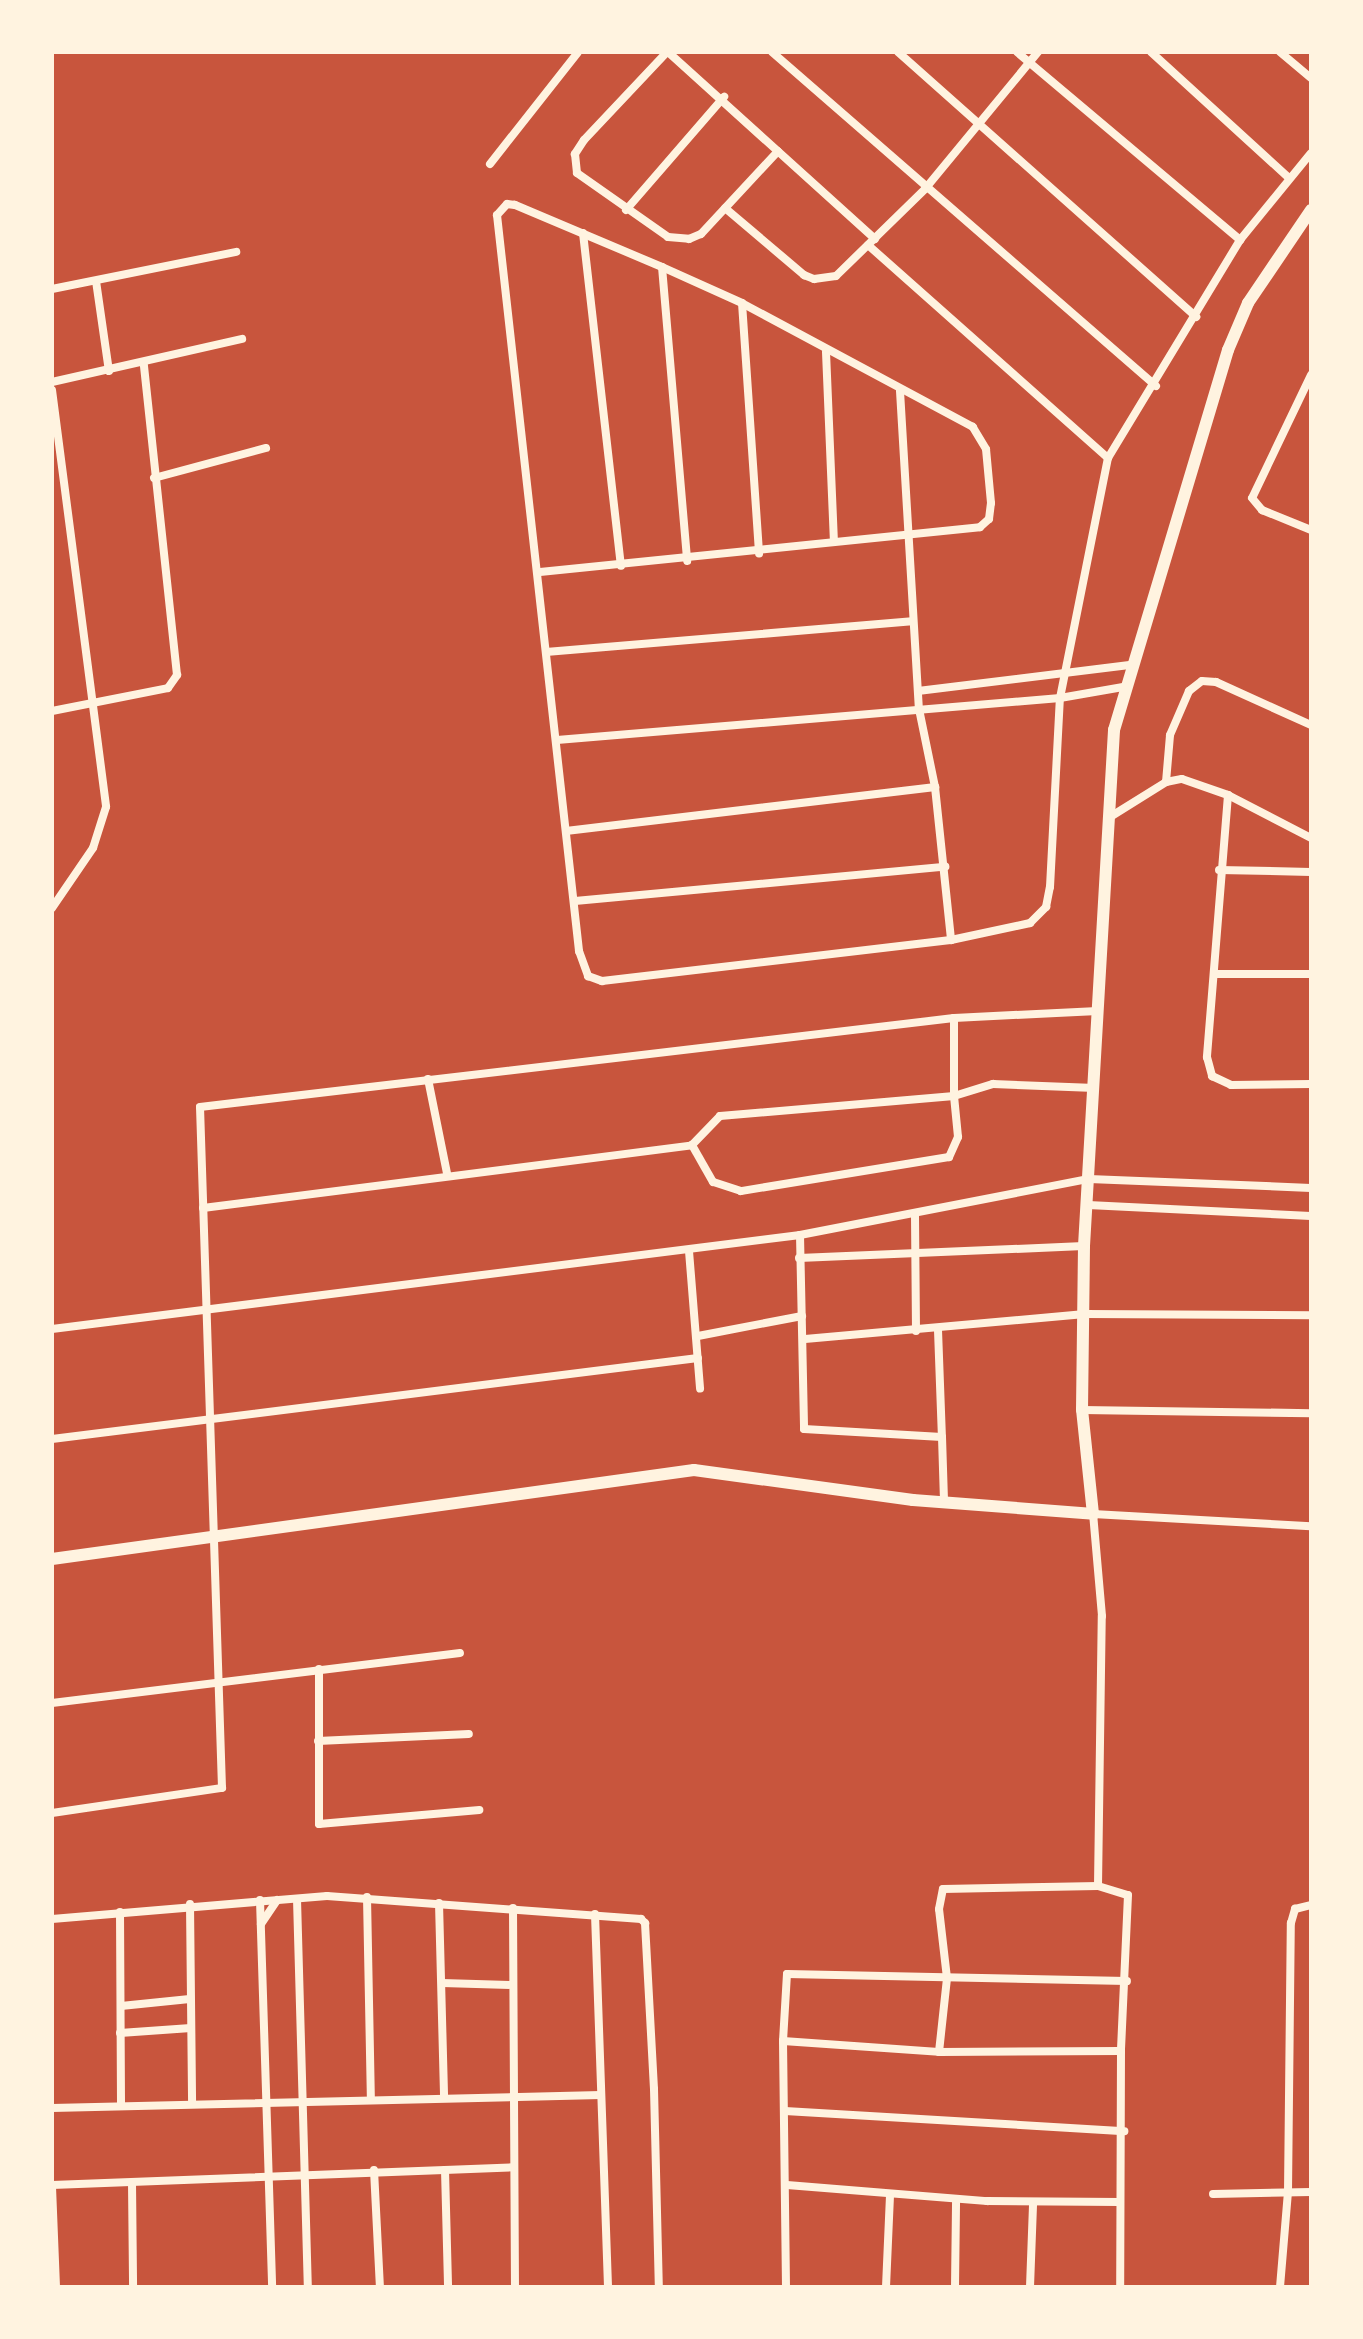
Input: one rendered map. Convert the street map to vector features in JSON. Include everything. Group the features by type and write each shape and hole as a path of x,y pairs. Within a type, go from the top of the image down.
{"street":[{"path":"490,164 578,52"},
{"path":"778,151 701,234 681,240 626,210 577,173 575,154 668,52 724,97 872,242 1108,458"},
{"path":"772,52 925,189 1156,386"},
{"path":"898,52 1196,317"},
{"path":"1017,52 1240,240"},
{"path":"725,208 814,279 836,276 925,189 1038,52"},
{"path":"1151,52 1288,177"},
{"path":"1280,52 1311,78"},
{"path":"626,210 724,97"},
{"path":"540,572 687,561 834,541 980,527 989,519 991,503 986,449 973,427 826,352 742,303 662,267 515,205 507,204 497,215 583,968 602,981 951,940 1030,923 1046,907 1060,698 1108,458 1156,386 1240,240 1288,177 1311,153"},
{"path":"1098,1886 1102,1616 1082,1410 1084,1246 1096,1088 1112,745 1129,665 1228,350 1248,303 1311,210"},
{"path":"583,233 621,566"},
{"path":"52,289 236,252"},
{"path":"662,267 687,561"},
{"path":"96,281 109,371"},
{"path":"742,303 759,553"},
{"path":"52,382 144,364 242,339"},
{"path":"826,352 834,541"},
{"path":"52,711 168,688 177,675 144,364"},
{"path":"1311,375 1252,498 1262,510 1311,530"},
{"path":"52,390 94,702 105,821 52,908"},
{"path":"900,391 919,709 935,787 951,940"},
{"path":"154,478 266,448"},
{"path":"546,652 912,621"},
{"path":"918,691 1064,676 1129,665"},
{"path":"1166,782 1170,735 1189,691 1202,681 1216,682 1311,725"},
{"path":"557,740 1060,698 1123,687"},
{"path":"1110,817 1166,782 1182,779 1228,795 1311,838"},
{"path":"566,831 935,787"},
{"path":"1228,795 1219,870 1207,1057 1212,1076 1231,1085 1311,1084"},
{"path":"575,901 945,867"},
{"path":"1219,870 1311,872"},
{"path":"1214,974 1311,974"},
{"path":"52,1813 220,1792 210,1418 203,1310 200,1107 954,1018 1098,1011"},
{"path":"692,1145 713,1182 727,1190 942,1162 955,1150 958,1137 954,1096 954,1018"},
{"path":"428,1079 447,1173"},
{"path":"203,1208 447,1173 692,1145 720,1116 954,1096 993,1084 1096,1088"},
{"path":"52,1329 800,1235 915,1216 1089,1179 1311,1188"},
{"path":"1088,1205 1311,1216"},
{"path":"915,1216 918,1251 916,1331"},
{"path":"800,1235 807,1432 942,1437"},
{"path":"799,1258 1084,1246"},
{"path":"689,1251 700,1389"},
{"path":"805,1339 938,1330 1085,1314 1311,1315"},
{"path":"698,1336 802,1316"},
{"path":"938,1330 944,1502"},
{"path":"52,1439 698,1358"},
{"path":"1082,1410 1311,1413"},
{"path":"52,1559 694,1470 944,1502 1311,1526"},
{"path":"52,1703 460,1653"},
{"path":"319,1669 319,1824 479,1810"},
{"path":"318,1741 469,1734"},
{"path":"939,2052 947,1978 939,1909 943,1889 1098,1886 1130,1898 1121,2051 1124,2131 1120,2287"},
{"path":"367,1897 371,2097"},
{"path":"52,1919 190,1904 367,1897 634,1916 645,1923 659,2287"},
{"path":"297,1899 301,2172 308,2287"},
{"path":"260,1900 265,2175 272,2287"},
{"path":"261,1925 277,1900"},
{"path":"439,1903 444,2095"},
{"path":"190,1904 192,2101"},
{"path":"1280,2287 1288,2192 1291,1923 1295,1909 1311,1905"},
{"path":"513,1908 515,2287"},
{"path":"120,1912 121,2106"},
{"path":"595,1914 608,2287"},
{"path":"786,2287 783,2041 787,1974 1127,1981"},
{"path":"442,1983 513,1985"},
{"path":"121,2006 190,1999"},
{"path":"120,2033 191,2028"},
{"path":"783,2041 939,2052 1121,2051"},
{"path":"52,2108 444,2095 601,2095"},
{"path":"785,2111 1124,2131"},
{"path":"56,2287 52,2186 301,2172 514,2167"},
{"path":"374,2170 380,2287"},
{"path":"445,2170 448,2287"},
{"path":"132,2183 133,2287"},
{"path":"787,2185 1033,2204 1120,2202"},
{"path":"1213,2194 1311,2192"},
{"path":"886,2287 890,2195"},
{"path":"955,2287 956,2200"},
{"path":"1030,2287 1033,2204"}]}
